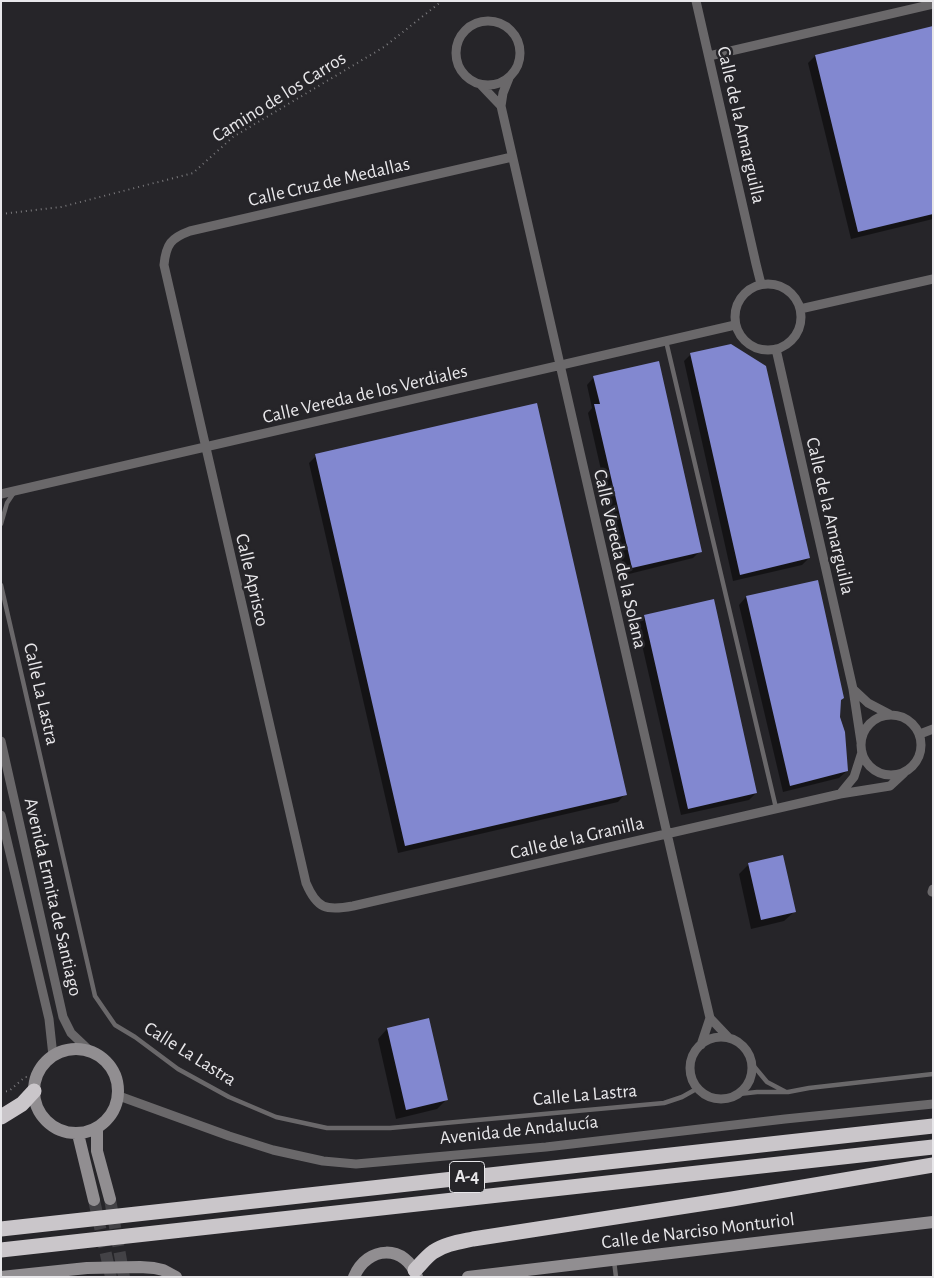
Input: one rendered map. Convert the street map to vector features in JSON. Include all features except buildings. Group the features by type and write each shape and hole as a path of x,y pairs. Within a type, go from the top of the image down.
{"highway":[{"path":"1,1117 22,1104 35,1084"},
{"name":"A-4","path":"1,1229 933,1126"},
{"name":"A-4","path":"1,1250 933,1147"},
{"path":"416,1273 432,1253 440,1248 473,1239 732,1199 933,1165"}],"street":[{"name":"Calle de la Amarguilla","path":"696,1 761,284"},
{"path":"709,56 933,4"},
{"path":"490,21 501,24 510,30 516,38 520,48 520,59 516,69 509,78 491,86 471,81 463,74 456,54 457,43 470,26 490,21"},
{"name":"Calle Vereda de la Solana","path":"509,78 503,92 501,106 710,1018"},
{"path":"481,85 501,106"},
{"name":"Calle Cruz de Medallas","path":"165,256 170,244 178,235 190,231 512,157"},
{"name":"Calle Aprisco","path":"165,256 164,265 306,883 311,896 321,906"},
{"path":"800,309 933,279"},
{"path":"761,284 774,284 786,289 795,298 800,309 801,322 796,334 788,344 776,349 763,350 751,346 741,337 735,325 735,312 740,299 749,289 761,284"},
{"name":"Calle Vereda de los Verdiales","path":"1,494 735,325"},
{"name":"Calle de la Amarguilla","path":"776,349 853,689 861,742"},
{"path":"853,689 868,702 889,714"},
{"path":"889,714 908,719 920,734 922,743 918,760 904,772 894,775 884,774 866,762 861,742 864,732 870,723 878,717 889,714"},
{"path":"920,734 933,729"},
{"name":"Avenida Ermita de Santiago","path":"1,742 63,1017 71,1033 90,1051"},
{"path":"840,794 854,777 862,752"},
{"name":"Calle de la Granilla","path":"321,906 337,908 353,906 776,808 840,794 890,786 904,772"},
{"name":"Avenida Ermita de Santiago","path":"1,815 48,1019 53,1056"},
{"path":"701,1045 710,1018 729,1038"},
{"path":"722,1037 738,1041 745,1047 750,1055 752,1073 750,1081 739,1094 731,1098 713,1098 698,1088 693,1080 691,1061 701,1045 707,1040 722,1037"},
{"path":"77,1048 90,1051 103,1058 112,1068 118,1082 119,1096 115,1109 108,1120 97,1128 78,1134 65,1132 52,1126 42,1116 36,1104 35,1084 43,1065 53,1056 64,1050 77,1048"},
{"name":"Avenida de Andalucía","path":"119,1096 273,1150 323,1161 356,1164 546,1147 933,1104"},
{"path":"97,1128 97,1152 110,1199"},
{"path":"78,1134 94,1200"},
{"name":"Calle de Narciso Monturiol","path":"468,1277 933,1222"},
{"path":"354,1277 364,1261 380,1253 398,1255 405,1259 416,1273"},
{"path":"1,1276 87,1268 140,1266 168,1272 176,1277"}],"lane":[{"path":"666,341 776,808"},
{"path":"1,524 7,503 16,490"},
{"name":"Calle La Lastra","path":"1,585 95,996 115,1026 135,1037 178,1069 229,1098 276,1118 327,1128 390,1128 664,1103 682,1097 698,1088"},
{"path":"752,1064 767,1082 788,1092"},
{"path":"739,1094 788,1092 933,1074"},
{"path":"613,1260 616,1277"}],"path":[{"name":"Camino de los Carros","path":"1,214 61,208 193,173 233,137 384,47 442,1"},
{"path":"1,1092 9,1091 25,1077 35,1084"}],"tunnel":[{"path":"110,1199 124,1277"},
{"path":"94,1200 111,1277"}]}
